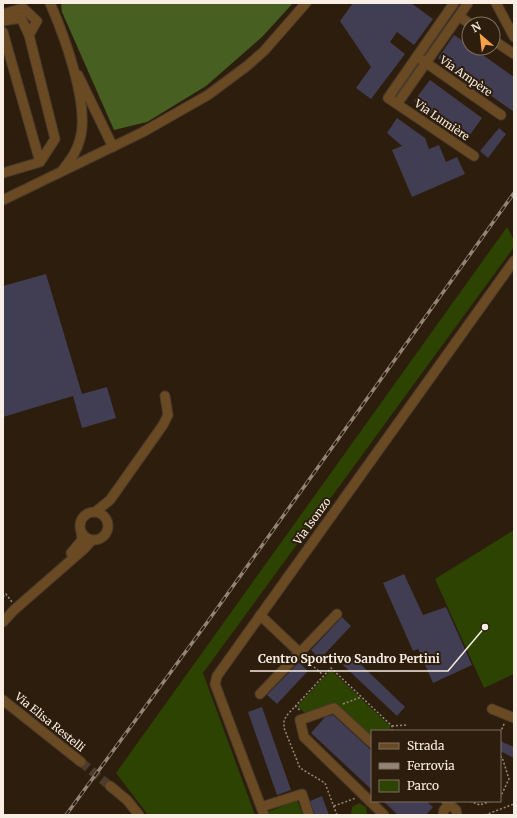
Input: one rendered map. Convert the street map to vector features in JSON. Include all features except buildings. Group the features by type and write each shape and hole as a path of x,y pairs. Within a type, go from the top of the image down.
{"street":[{"path":"3,200 113,148 171,118 230,80 264,51 306,3"},
{"path":"460,15 453,5 388,98 397,104 460,15 468,3"},
{"path":"498,4 514,37"},
{"path":"51,5 71,61 80,98 82,126 75,154 60,173"},
{"path":"3,14 23,8 37,21 29,35"},
{"path":"3,21 21,18 29,35 55,139 40,162 3,173"},
{"path":"3,32 40,162"},
{"path":"501,44 513,51"},
{"name":"Via Ampère","path":"417,57 501,115"},
{"path":"71,61 113,148"},
{"name":"Via Lumière","path":"397,104 474,156"},
{"name":"Via Isonzo","path":"262,811 215,684 217,676 514,260"},
{"path":"95,512 110,500 163,425 168,415 165,396"},
{"path":"3,622 14,610 85,548 92,540 104,536 107,528 106,520 110,500"},
{"path":"3,612 76,549 82,540 80,522 83,518 90,512 95,512 104,516 106,520"},
{"path":"81,530 85,537 92,540"},
{"path":"260,694 337,614"},
{"path":"260,615 300,653"},
{"name":"Via Elisa Restelli","path":"4,700 81,762"},
{"path":"371,742 334,708 300,720 304,737 384,815"},
{"path":"492,709 511,717"},
{"path":"110,786 127,800 140,815"},
{"path":"262,811 302,794 309,815"},
{"path":"443,815 448,802 456,810 458,815"}],"path":[{"path":"3,597 6,594 13,603"},
{"path":"300,653 323,676"},
{"path":"331,668 392,726 392,730"},
{"path":"334,708 361,697"},
{"path":"501,732 511,717"},
{"path":"392,726 406,725"},
{"path":"501,758 509,779 501,796"},
{"path":"334,806 364,795"},
{"path":"472,802 480,805 488,802"},
{"path":"485,815 514,804"}],"green space":[{"path":"61,3 293,3 262,37 206,86 147,122 114,130 62,12"},
{"path":"507,227 514,240 514,247 203,673 255,815 148,815 116,773"},
{"path":"514,530 514,674 484,688 435,579"},
{"path":"331,670 390,726 390,730 371,730 371,735 336,703 305,713 297,706"},
{"path":"297,800 303,815 269,815 268,812"},
{"path":"359,803 366,807 367,815 351,815 352,807"}],"tunnel":[{"path":"81,762 110,786"}],"railway":[{"path":"66,815 206,624 514,193"}],"place":[{"name":"Centro Sportivo Sandro Pertini","path":"485,627"}]}
